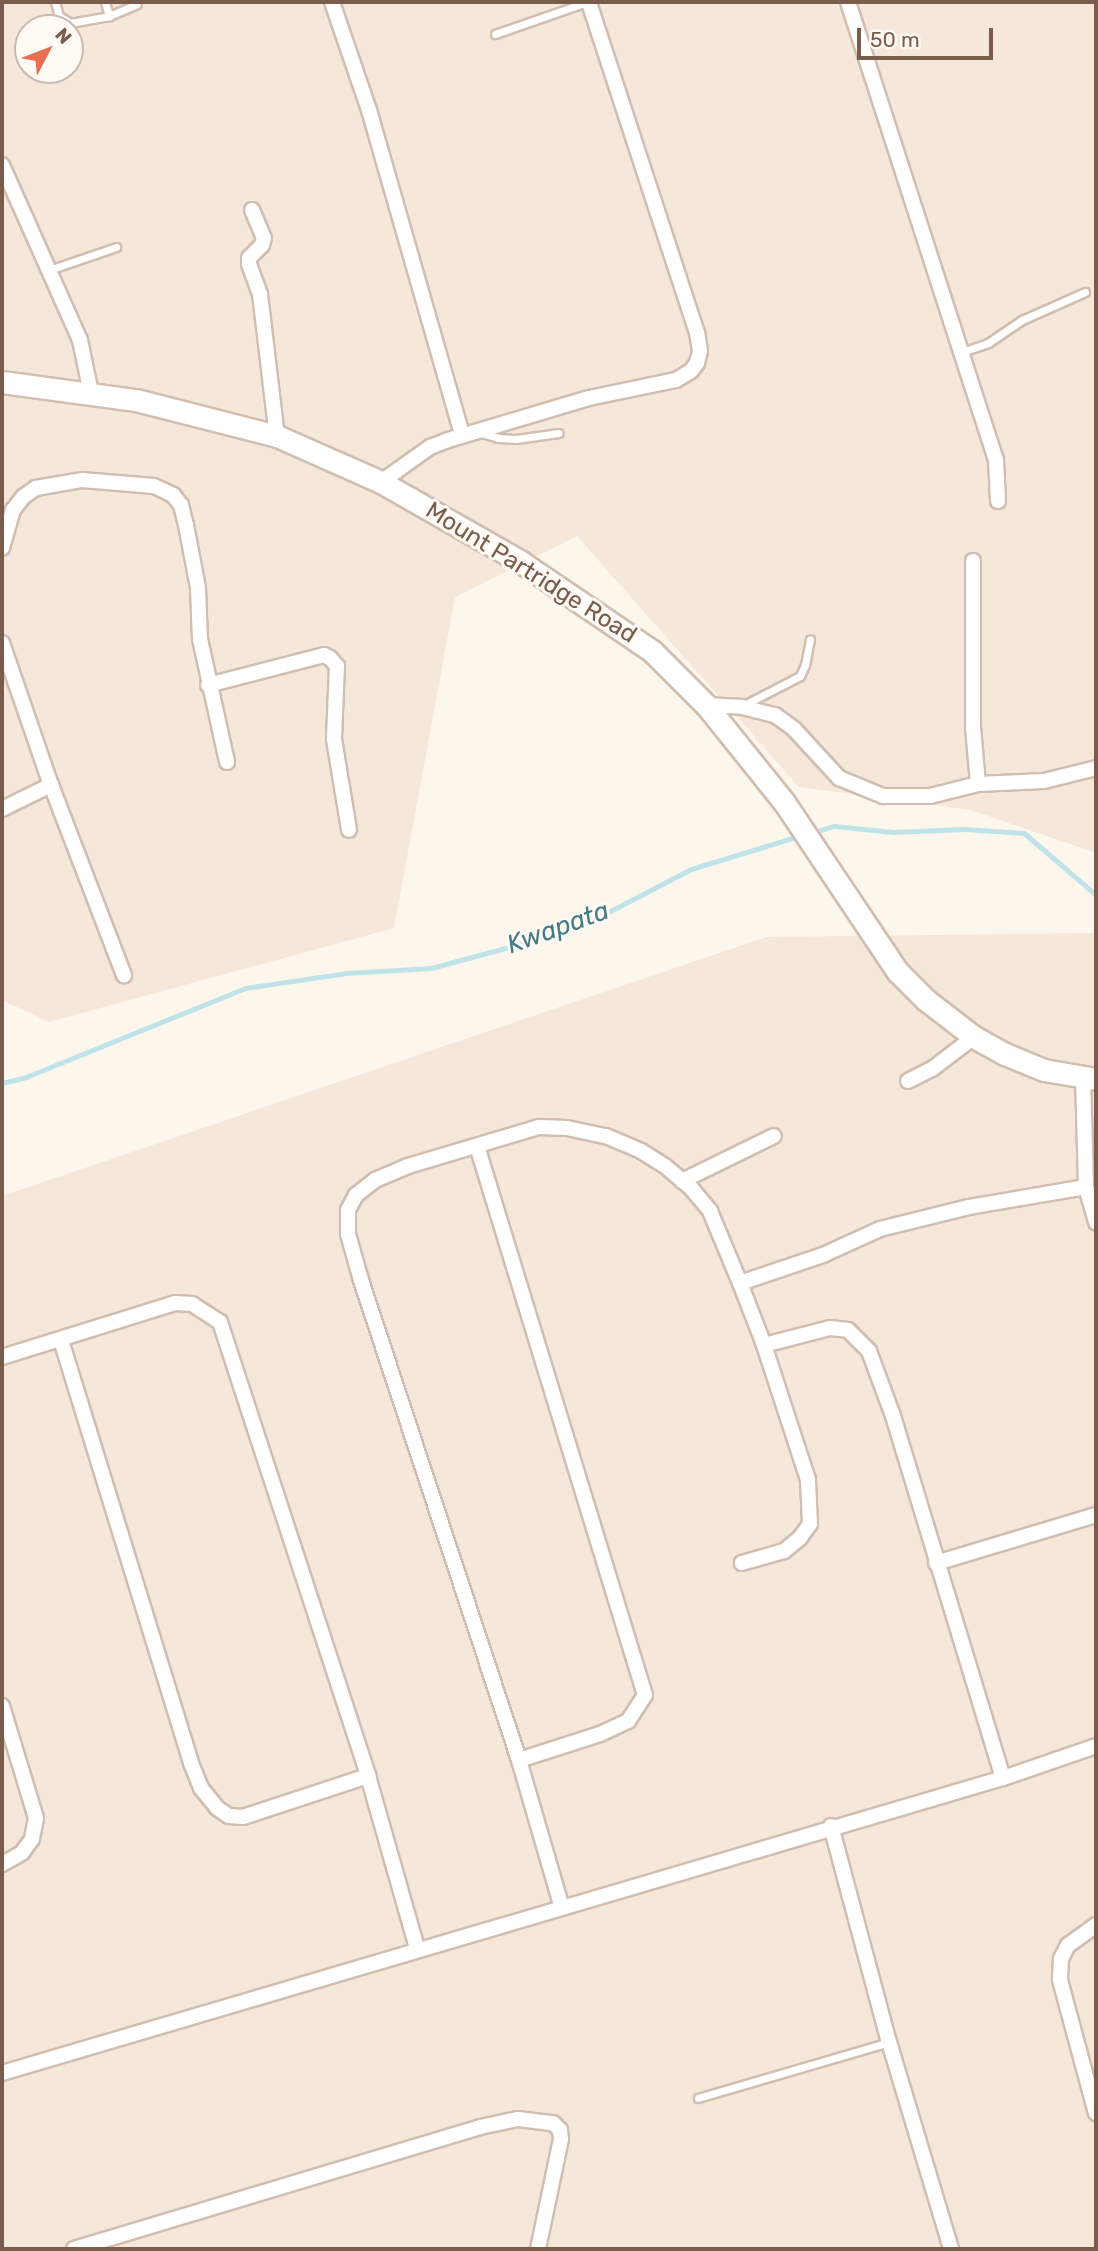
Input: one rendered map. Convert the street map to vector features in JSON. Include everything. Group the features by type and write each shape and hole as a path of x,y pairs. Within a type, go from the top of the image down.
{"street":[{"path":"332,2 373,122 462,435"},
{"path":"381,482 430,447 462,435 589,398 676,380 691,371 700,351 697,333 588,2"},
{"path":"848,2 996,460 998,500"},
{"path":"2,164 80,340 91,393"},
{"path":"252,210 264,238 262,245 249,258 249,264 260,294 277,436"},
{"name":"Mount Partridge Road","path":"2,382 136,400 277,436 381,482 444,516 596,610 652,651 706,705 783,802 898,972 926,999 974,1037 1005,1054 1044,1070 1090,1078"},
{"path":"2,548 13,510 23,496 36,488 82,480 154,486 173,495 181,505 198,588 200,639 227,762"},
{"path":"973,561 973,727 978,783"},
{"path":"2,643 51,785 124,975"},
{"path":"208,685 324,655 330,658 337,666 334,739 349,830"},
{"path":"706,705 764,710 783,720 839,778 883,796 930,796 978,783 1044,781 1096,768"},
{"path":"2,809 51,785"},
{"path":"908,1081 932,1069 974,1037"},
{"path":"1090,1078 1086,1187 1096,1223"},
{"path":"562,1908 519,1760 348,1234 348,1210 356,1195 375,1180 408,1166 539,1127 567,1128 606,1136 641,1151 682,1181 710,1211 764,1345 808,1480 810,1524 784,1551 742,1563"},
{"path":"682,1181 774,1136"},
{"path":"477,1146 646,1695 628,1721 600,1734 519,1760"},
{"path":"740,1283 823,1255 880,1229 969,1207 1086,1187"},
{"path":"2,1357 175,1303 192,1304 220,1322 368,1776 416,1948"},
{"path":"764,1345 830,1328 848,1329 869,1351 893,1416 1003,1778"},
{"path":"61,1340 201,1788 217,1808 229,1815 243,1816 368,1776"},
{"path":"936,1563 1096,1515"},
{"path":"2,1706 36,1818 32,1839 22,1853 2,1864"},
{"path":"2,2073 416,1948 562,1908 831,1826 1003,1778 1096,1746"},
{"path":"831,1826 889,2042 951,2249"},
{"path":"1096,1925 1068,1945 1061,1959 1060,1980 1096,2113"},
{"path":"74,2249 480,2127 518,2119 553,2123 560,2130 561,2138 538,2249"}],"lane":[{"path":"55,2 59,16 70,23 109,16 137,4"},
{"path":"105,2 109,16"},
{"path":"495,34 588,2"},
{"path":"49,270 116,247"},
{"path":"962,352 988,343 1022,320 1085,292"},
{"path":"477,432 507,439 559,433"},
{"path":"742,707 800,676 810,639"},
{"path":"698,2098 889,2042"}],"shaded area":[{"path":"2,2 1096,2 1096,853 971,810 799,787 577,536 455,597 394,928 49,1022 2,1000"},
{"path":"1096,933 1096,2249 2,2249 2,1196 766,937"}],"waterway":[{"name":"Kwapata","path":"811,833 834,826 893,832 964,829 1024,833 1096,895"},
{"name":"Kwapata","path":"2,1083 26,1077 245,988 346,973 431,968 542,938 593,920 691,869 802,835"}]}
